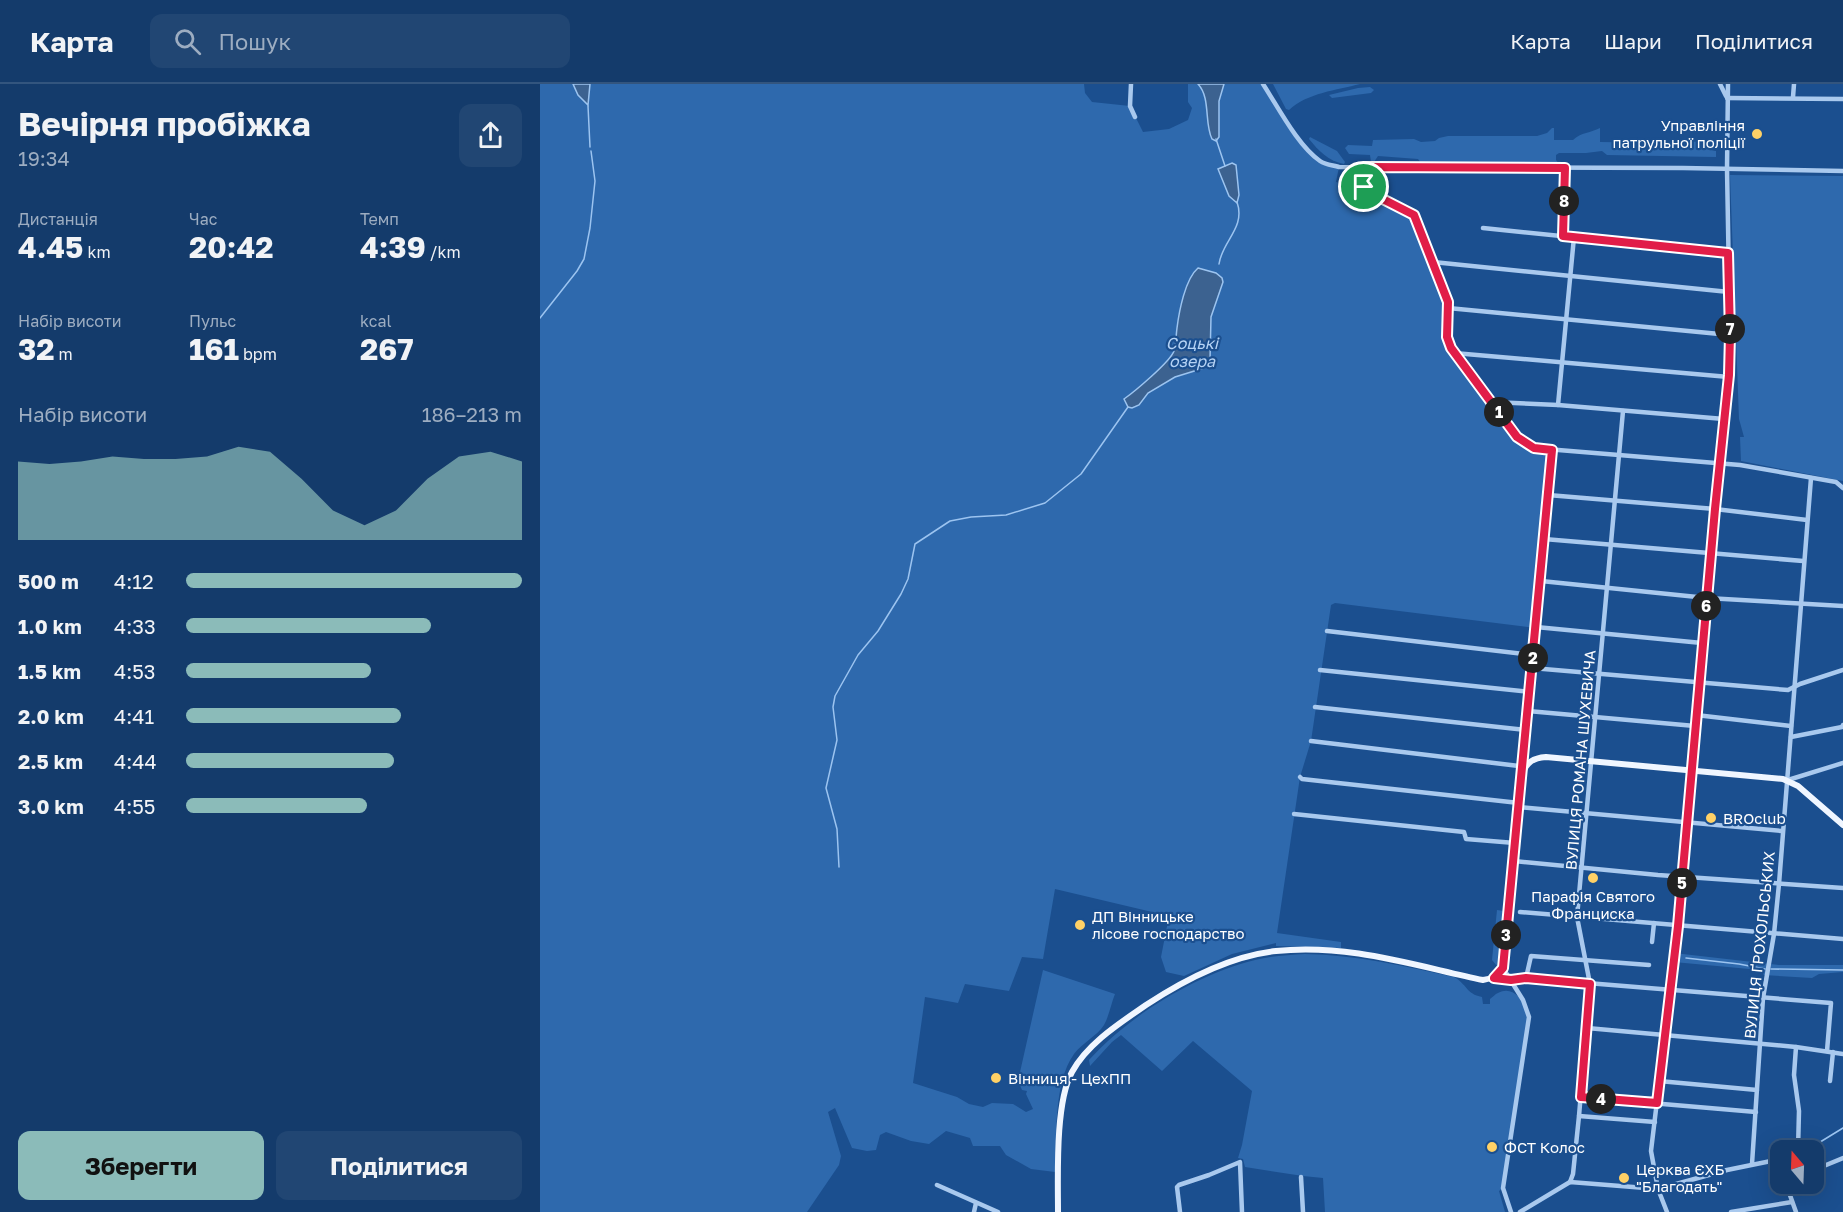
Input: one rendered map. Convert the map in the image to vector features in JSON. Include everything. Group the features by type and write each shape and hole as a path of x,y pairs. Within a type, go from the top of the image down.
{"main road":[{"path":"1058,1212 1058,1166 1063,1105 1072,1072 1109,1031 1153,1001 1199,975 1255,955 1276,951 1305,950 1360,954 1408,962 1483,980 1494,978 1503,968 1521,770 1530,761 1546,757 1788,780 1843,825"}],"street":[{"path":"1131,84 1130,106 1135,117"},
{"path":"1263,84 1296,135 1319,160 1333,166 1843,171"},
{"path":"1720,84 1727,98"},
{"path":"1666,1212 1658,1189 1651,1151 1678,926 1690,770 1729,377 1728,84"},
{"path":"1793,98 1794,84"},
{"path":"1727,98 1843,99"},
{"path":"1365,167 1365,190 1414,215 1448,308 1447,337 1454,353 1517,437 1534,448 1740,465 1836,482 1843,488"},
{"path":"1563,236 1565,168"},
{"path":"1483,228 1728,253"},
{"path":"1558,405 1574,237"},
{"path":"1432,262 1729,292"},
{"path":"1448,308 1730,334"},
{"path":"1454,353 1729,377"},
{"path":"1491,402 1558,405 1724,419"},
{"name":"ВУЛИЦЯ РОМАНА ШУХЕВИЧА","path":"1570,1182 1573,1174 1581,1097 1590,984 1577,918 1623,411"},
{"path":"1311,741 1521,770 1525,753 1552,450"},
{"name":"ВУЛИЦЯ ҐРОХОЛЬСЬКИХ","path":"1752,1164 1763,998 1774,934 1779,884 1811,478"},
{"path":"1548,495 1715,509 1807,520"},
{"path":"1544,539 1803,561"},
{"path":"1540,581 1707,598 1843,606"},
{"path":"1536,627 1702,643"},
{"path":"1327,631 1533,655"},
{"path":"1532,668 1788,690 1843,670"},
{"path":"1320,670 1530,693"},
{"path":"1315,707 1526,730"},
{"path":"1528,711 1695,726"},
{"path":"1696,715 1791,726"},
{"path":"1791,737 1843,725"},
{"path":"1525,753 1546,757"},
{"path":"1788,780 1843,763"},
{"path":"1300,777 1587,814 1782,831"},
{"path":"1294,814 1464,832 1466,839 1515,843"},
{"path":"1514,861 1843,888"},
{"path":"1520,912 1843,939"},
{"path":"1652,942 1654,923"},
{"path":"1526,978 1531,956 1649,965"},
{"path":"1503,968 1526,1006 1528,1017 1503,1188 1510,1212"},
{"path":"1494,978 1511,980 1526,978 1831,1003 1830,1081"},
{"path":"1587,1028 1796,1047 1843,1054"},
{"path":"1796,1047 1794,1075 1799,1111 1798,1140"},
{"path":"1659,1081 1757,1090"},
{"path":"1581,1097 1756,1112"},
{"path":"1579,1116 1655,1122"},
{"path":"1824,1166 1843,1158"},
{"path":"1520,1212 1570,1182 1658,1189 1770,1161"},
{"path":"1180,1212 1177,1187 1179,1185 1240,1162 1242,1212"},
{"path":"1301,1177 1303,1212"},
{"path":"937,1185 998,1212"},
{"path":"1789,1194 1796,1212"},
{"path":"1731,1212 1792,1202"},
{"path":"974,1212 976,1203"}],"shaded area":[{"path":"540,84 1084,84 1085,93 1092,102 1130,106 1143,132 1169,129 1188,120 1192,108 1188,102 1188,84 1198,84 1205,100 1209,132 1219,137 1219,101 1224,84 1262,84 1282,115 1318,161 1339,167 1336,182 1366,190 1414,215 1446,300 1444,312 1447,314 1447,337 1517,437 1551,459 1536,628 1335,603 1331,605 1311,741 1300,777 1277,933 1341,942 1341,948 1276,946 1276,943 1232,954 1184,976 1166,972 1161,957 1169,916 1055,889 1043,959 1022,957 1009,991 965,984 958,1003 925,997 913,1083 957,1097 969,1104 983,1107 992,1103 1013,1104 1026,1112 1033,1109 1026,1094 1027,1091 1022,1090 1018,1081 1043,970 1115,994 1104,1025 1074,1054 1062,1080 1057,1111 1055,1172 1031,1169 1006,1155 1000,1146 973,1146 970,1138 946,1131 929,1144 911,1141 886,1132 880,1135 876,1150 852,1148 835,1108 828,1112 841,1156 839,1165 807,1212 540,1212","holes":["1236,165 1236,173 1224,184 1218,169","1223,282 1211,317 1210,360 1190,373 1175,377 1128,406 1124,399 1150,378 1174,353 1178,321"]},
{"path":"1273,84 1360,84 1313,96 1289,110 1286,109"},
{"path":"1370,87 1374,90 1371,93 1332,98 1329,95 1358,88"},
{"path":"1554,128 1554,140 1573,140 1579,135 1600,128 1600,142 1709,141 1710,150 1716,151 1716,157 1607,155 1602,151 1559,153 1556,155 1556,160 1559,164 1433,164 1421,163 1418,159 1378,156 1374,162 1371,162 1370,155 1349,154 1345,148 1348,145 1372,146 1373,140 1414,139 1421,142 1435,141 1448,136 1537,136 1547,133"},
{"path":"1310,137 1337,151 1345,162 1344,164 1324,155 1309,139"},
{"path":"1730,175 1843,176 1843,481 1741,461 1740,437 1744,437 1739,419"},
{"path":"1497,910 1504,911 1497,966 1492,960"},
{"path":"1674,953 1779,965 1843,965 1843,972 1819,974 1812,978 1764,975 1760,970 1674,962"},
{"path":"1305,954 1362,959 1454,977 1473,994 1482,997 1483,1004 1490,1004 1490,999 1504,991 1510,991 1519,997 1529,1017 1503,1188 1499,1191 1505,1212 1325,1212 1323,1178 1245,1167 1243,1159 1238,1158 1252,1091 1193,1041 1162,1071 1121,1035 1090,1066 1089,1060 1105,1043 1144,1013 1187,986 1255,960"}],"water":[{"path":"573,84 590,84 588,105 578,95"},
{"path":"1198,84 1224,84 1219,101 1219,137 1216,141 1212,139 1210,133 1205,96"},
{"path":"1232,163 1236,165 1239,195 1237,203 1229,196 1218,169"},
{"name":"Соцькі озера","path":"1198,268 1216,273 1223,282 1211,317 1210,360 1204,368 1175,377 1148,393 1139,405 1128,407 1124,399 1159,369 1174,351 1183,296 1193,273"}],"waterway":[{"path":"588,106 590,147"},
{"path":"1216,139 1225,166"},
{"path":"540,318 584,259 595,181 591,151"},
{"path":"1219,264 1224,248 1236,227 1239,211 1237,202"},
{"path":"839,867 837,829 826,788 837,740 833,707 835,696 858,655 878,631 901,594 908,579 915,544 950,521 1006,515 1045,503 1081,474 1128,407"},
{"path":"1686,958 1765,969"},
{"path":"1771,969 1843,970"},
{"path":"1823,1140 1843,1128"}],"place":[{"name":"Управління патрульної поліції","path":"1757,134"},
{"name":"BROclub","path":"1711,818"},
{"name":"Парафія Святого Франциска","path":"1593,878"},
{"name":"ДП Вінницьке лісове господарство","path":"1080,925"},
{"name":"Вінниця - ЦехПП","path":"996,1078"},
{"name":"ФСТ Колос","path":"1492,1147"},
{"name":"Церква ЄХБ \"Благодать\"","path":"1624,1178"}],"route":[{"path":"1365,167 1565,168 1563,236 1728,253 1729,375 1691,765 1678,926 1657,1103 1581,1097 1590,984 1526,978 1511,980 1494,978 1503,968 1552,450 1534,448 1517,437 1451,348 1447,337 1448,302 1414,215 1365,190 1364,187 1365,167"}]}
